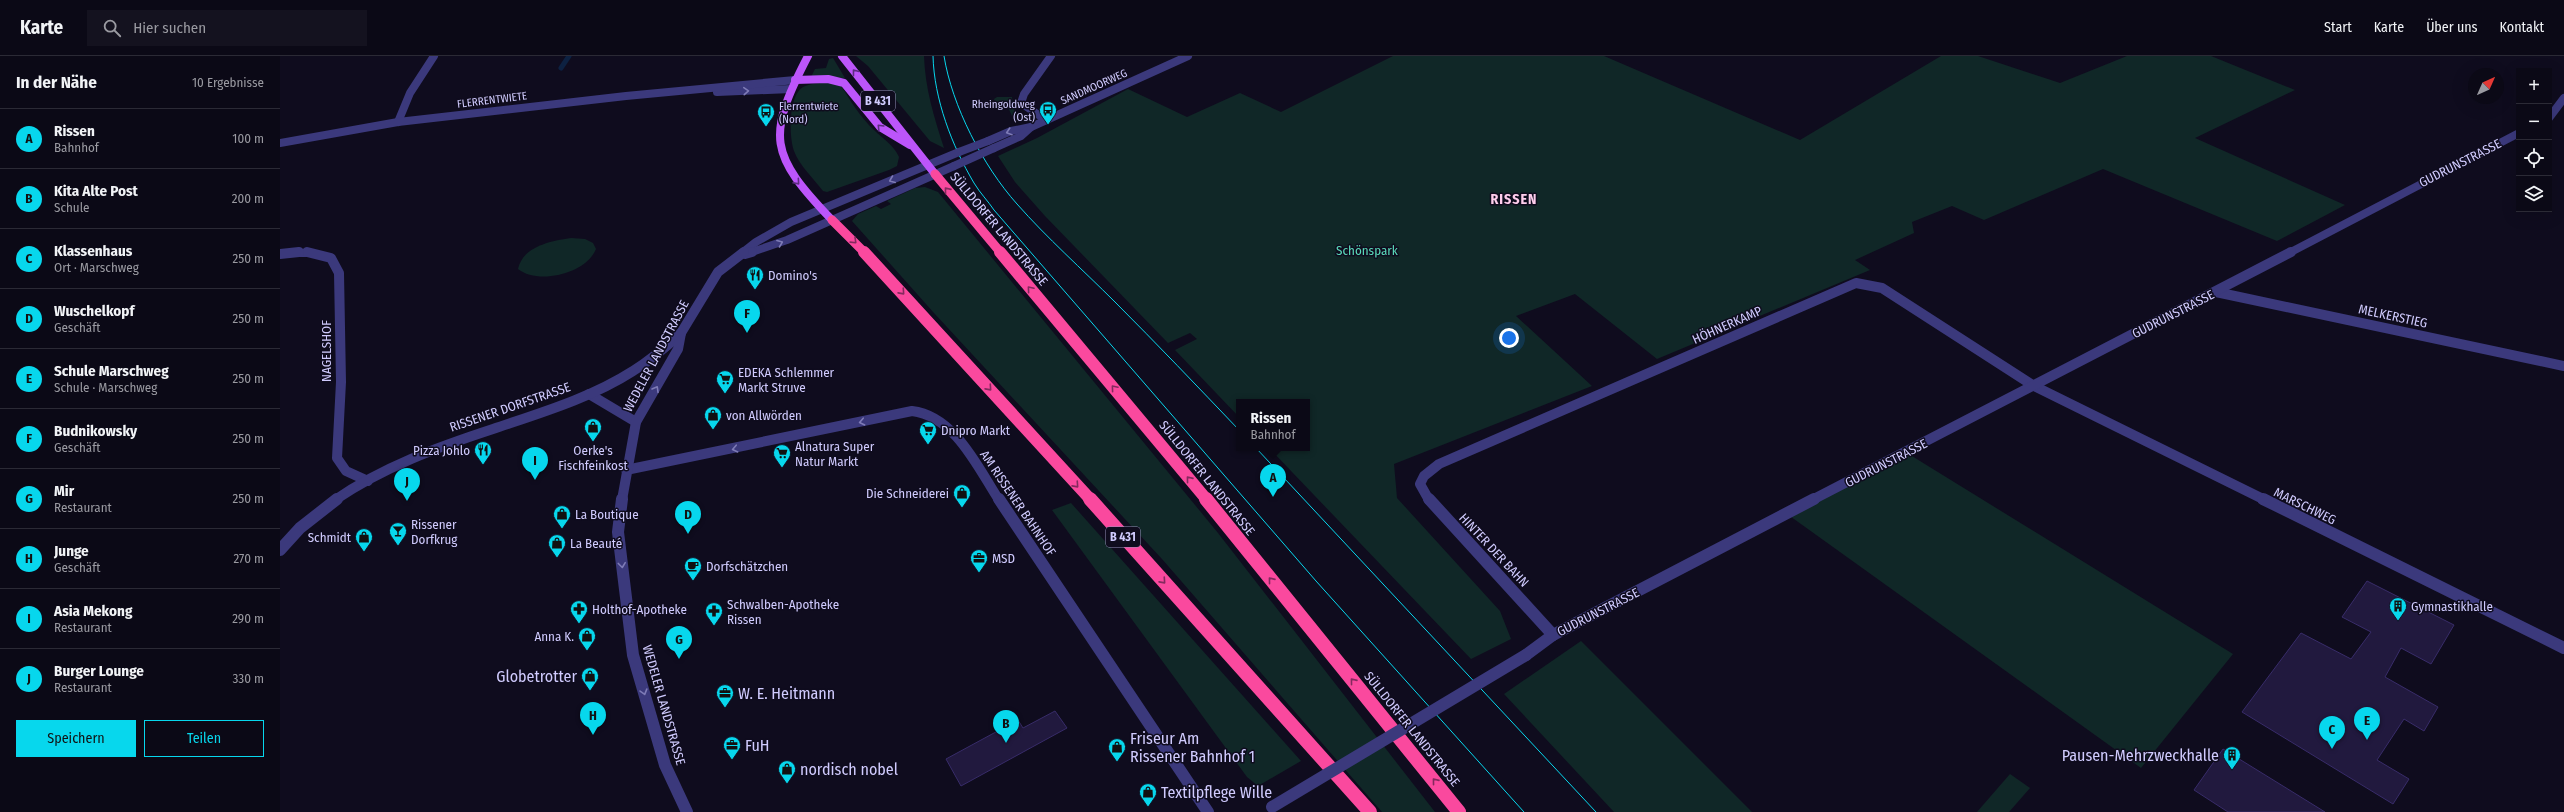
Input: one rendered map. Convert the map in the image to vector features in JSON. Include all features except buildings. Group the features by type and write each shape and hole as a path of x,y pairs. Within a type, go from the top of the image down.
{"highway":[{"name":"SÜLLDORFER LANDSTRASSE","path":"931,170 1145,424 1459,812"},
{"name":"B 431","path":"832,220 876,263 1314,747 1370,812"}],"main road":[{"name":"B 431","path":"808,56 795,80 780,118 778,130 780,151 785,165 792,177 832,220"},
{"name":"B 431","path":"842,56 931,170"},
{"path":"795,80 828,79 844,83 880,127 913,147"}],"street":[{"path":"398,122 410,93 434,56"},
{"path":"1046,120 1021,103 1024,94 1051,56"},
{"name":"SANDMOORWEG","path":"931,170 949,157 1011,131 1031,127 1188,56"},
{"name":"FLERRENTWIETE","path":"280,143 398,122 626,96 707,90 730,85 795,80"},
{"name":"FLERRENTWIETE","path":"707,90 726,93 791,89"},
{"path":"2552,114 2564,98"},
{"name":"SANDMOORWEG","path":"931,170 954,166 1021,136 1031,127"},
{"name":"GUDRUNSTRASSE","path":"1268,809 1526,655 1553,635 2216,292 2322,234 2516,135"},
{"name":"WEDELER LANDSTRASSE","path":"687,812 665,765 633,654 618,532 626,470 636,422 678,349 681,333 718,272 743,254 756,242 774,231 821,209 931,170"},
{"name":"WEDELER LANDSTRASSE","path":"743,254 762,249 832,220 931,170"},
{"name":"NAGELSHOF","path":"280,254 304,252 331,258 339,273 341,382 338,413 338,458 346,471 368,481"},
{"name":"HÖHNERKAMP","path":"1422,481 1440,464 1856,283 1870,284 1882,288 2034,386"},
{"name":"MELKERSTIEG","path":"2216,292 2564,366"},
{"name":"RISSENER DORFSTRASSE","path":"280,550 302,525 368,481 460,439 590,394 633,371 681,333"},
{"name":"MARSCHWEG","path":"2034,386 2564,648"},
{"name":"RISSENER DORFSTRASSE","path":"590,394 595,400 636,422"},
{"name":"AM RISSENER BAHNHOF","path":"626,470 912,411 932,414 941,419 959,440 1208,812"},
{"name":"HINTER DER BAHN","path":"1422,481 1422,489 1431,503 1553,635"}],"green space":[{"path":"856,56 924,56 928,91 944,148 930,141 868,66"},
{"name":"Schönspark","path":"1393,56 1604,56 1800,140 1941,56 1978,56 2060,83 2127,56 2211,56 2295,90 2195,138 2345,205 2277,241 2103,169 1984,220 1952,206 1912,222 1914,233 1855,260 1870,270 1657,359 1575,294 1516,316 1592,386 1394,464 1397,498 1500,611 1511,639 1471,659 1272,451 1310,451 1310,399 1236,399 1236,414 1175,350 1197,339 1190,333 1168,343 1045,216 1015,182 998,156 1037,138 1128,89 1187,117 1240,93 1281,112"},
{"path":"833,58 845,78 811,77 815,69 826,68 829,59"},
{"path":"830,82 840,84 864,120 891,145 899,157 897,166 889,170 827,192 823,191 796,156 792,145 791,117 795,99 798,92 803,87 816,83"},
{"path":"997,97 1012,97 1013,107 1017,115 1012,116 1006,103 996,104 994,99"},
{"path":"925,187 938,192 1218,533 1435,812 1382,812 1162,559 934,313 852,221 858,214 876,206 881,209 891,204 887,201 915,188"},
{"path":"571,238 585,239 593,243 596,249 591,258 572,271 549,276 537,276 527,274 518,269 521,261 532,250 547,243"},
{"path":"1907,453 2233,654 2141,768 1787,514"},
{"path":"1071,503 1301,761 1258,786 1247,777 1052,510"},
{"path":"1581,641 1752,812 1614,812 1504,694"},
{"path":"2010,774 2030,788 2009,812 1977,812"}],"waterway":[{"path":"561,68 569,56"}],"tram line":[{"path":"933,56 934,72 941,105 958,154 974,183 994,210 1316,581 1524,812"},
{"path":"944,56 954,95 962,115 981,154 1004,189 1040,229 1131,318 1236,427"},
{"path":"1259,451 1596,812"}],"place":[{"name":"Rheingoldweg (Ost)","path":"1048,125"},
{"name":"Flerrentwiete (Nord)","path":"766,127"},
{"name":"Domino's","path":"755,290"},
{"name":"Budnikowsky","path":"747,333"},
{"name":"EDEKA Schlemmer Markt Struve","path":"725,394"},
{"name":"von Allwörden","path":"713,430"},
{"name":"Oerke's Fischfeinkost","path":"593,442"},
{"name":"Dnipro Markt","path":"928,445"},
{"name":"Pizza Johlo","path":"483,465"},
{"name":"Alnatura Super Natur Markt","path":"782,468"},
{"name":"Asia Mekong","path":"535,480"},
{"name":"Rissen","path":"1273,497"},
{"name":"Burger Lounge","path":"407,501"},
{"name":"Die Schneiderei","path":"962,508"},
{"name":"La Boutique","path":"562,529"},
{"name":"Wuschelkopf","path":"688,534"},
{"name":"Rissener Dorfkrug","path":"398,546"},
{"name":"Schmidt","path":"364,552"},
{"name":"La Beauté","path":"557,558"},
{"name":"MSD","path":"979,573"},
{"name":"Dorfschätzchen","path":"693,581"},
{"name":"Gymnastikhalle","path":"2398,621"},
{"name":"Holthof-Apotheke","path":"579,624"},
{"name":"Schwalben-Apotheke Rissen","path":"714,626"},
{"name":"Anna K.","path":"587,651"},
{"name":"Mir","path":"679,659"},
{"name":"Globetrotter","path":"590,691"},
{"name":"W. E. Heitmann","path":"725,708"},
{"name":"Junge","path":"593,735"},
{"name":"Schule Marschweg","path":"2367,740"},
{"name":"Kita Alte Post","path":"1006,743"},
{"name":"Klassenhaus","path":"2332,749"},
{"name":"FuH","path":"732,760"},
{"name":"Friseur Am Rissener Bahnhof 1","path":"1117,762"},
{"name":"Pausen-Mehrzweckhalle","path":"2232,770"},
{"name":"nordisch nobel","path":"787,784"},
{"name":"Textilpflege Wille","path":"1148,807"}],"district":[{"name":"RISSEN","path":"1514,199"}]}
